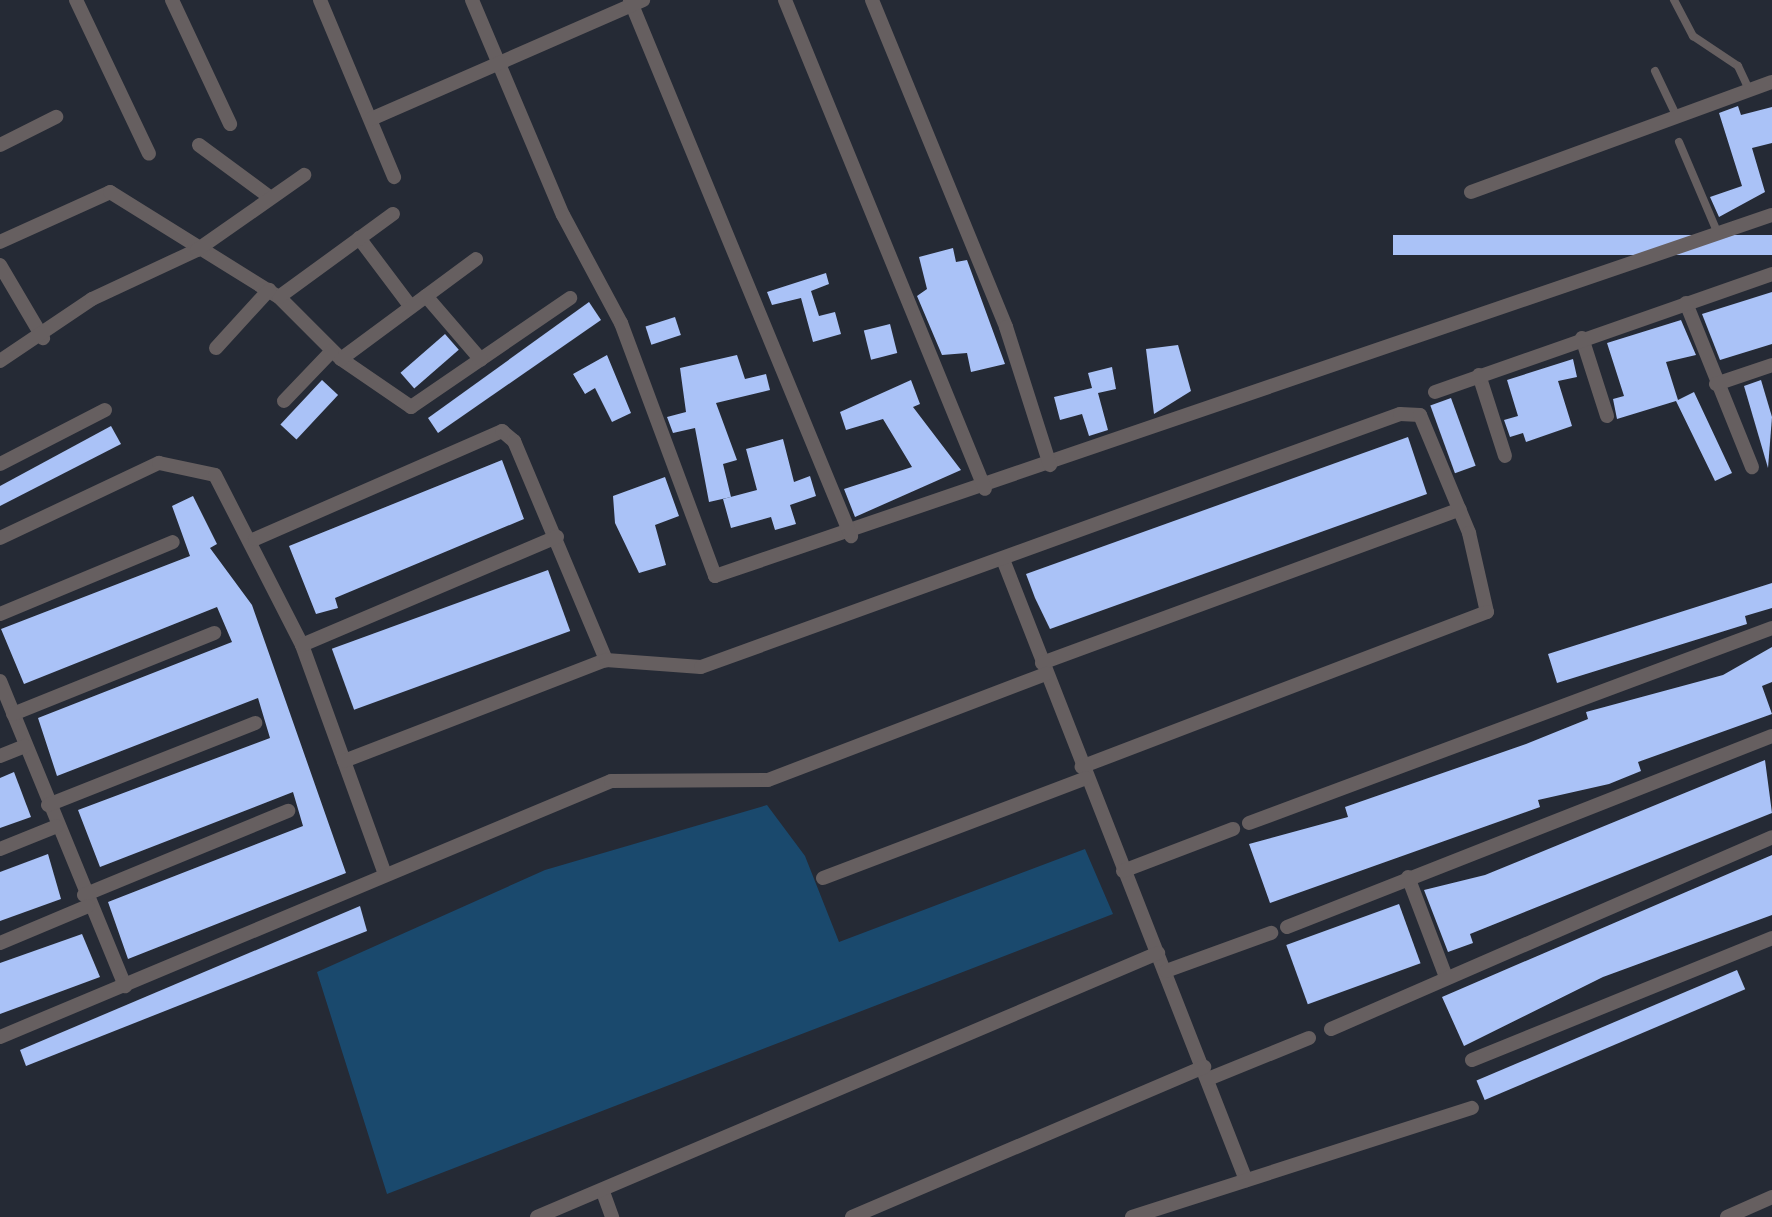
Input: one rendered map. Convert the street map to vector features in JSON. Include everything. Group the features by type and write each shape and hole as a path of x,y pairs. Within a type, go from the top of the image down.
{"street":[{"path":"76,0 149,154"},
{"path":"172,0 230,124"},
{"path":"320,0 394,177"},
{"path":"472,0 622,323 708,573 722,577 852,536 1772,215"},
{"path":"785,0 984,489"},
{"path":"872,0 1006,326 1050,465"},
{"path":"372,119 635,1 852,536"},
{"path":"1471,192 1772,82"},
{"path":"0,145 56,116"},
{"path":"199,144 271,198"},
{"path":"0,362 43,338 92,300 197,250 304,176"},
{"path":"0,242 110,192 197,250 274,294 337,355 411,407 570,298"},
{"path":"216,348 274,294 392,214"},
{"path":"359,238 411,307"},
{"path":"284,402 337,355 476,259"},
{"path":"0,266 43,338"},
{"path":"1435,392 1772,274"},
{"path":"426,296 481,360"},
{"path":"1686,304 1752,467"},
{"path":"1582,338 1608,416"},
{"path":"1716,384 1772,365"},
{"path":"1478,375 1505,456"},
{"path":"0,464 104,410"},
{"path":"344,761 606,660 701,667 1004,562 1410,412 1429,424 1489,594 1480,617 823,878"},
{"path":"256,538 502,430 556,537 606,660"},
{"path":"0,538 159,463 215,475 256,538 302,644 385,874"},
{"path":"0,1037 612,781 768,780 1044,668 1460,508"},
{"path":"302,644 556,537"},
{"path":"0,614 173,542"},
{"path":"1004,562 1246,1180"},
{"path":"1249,823 1772,628"},
{"path":"13,714 214,633"},
{"path":"0,681 86,900 125,986"},
{"path":"48,805 254,723"},
{"path":"1286,927 1772,736"},
{"path":"0,756 25,746"},
{"path":"0,942 288,811"},
{"path":"0,849 57,826"},
{"path":"1123,871 1232,829"},
{"path":"1330,1028 1772,838"},
{"path":"1408,877 1446,977"},
{"path":"1166,972 1271,934"},
{"path":"1472,1060 1772,938"},
{"path":"537,1217 1158,954"},
{"path":"852,1217 1206,1073 1309,1038"},
{"path":"1132,1217 1472,1108"},
{"path":"603,1192 612,1217"},
{"path":"1727,1217 1772,1197"}],"lane":[{"path":"1674,0 1693,36 1738,66 1749,90"},
{"path":"1656,71 1676,115"},
{"path":"1680,142 1718,234"}],"water":[{"path":"767,805 805,856 839,942 1085,849 1113,914 387,1194 317,972 545,870"}],"building":[{"path":"1738,106 1741,115 1772,107 1772,143 1752,148 1765,192 1719,217 1710,197 1742,186 1719,113"},
{"path":"1393,235 1772,235 1772,255 1393,255"},
{"path":"953,248 956,262 967,260 1005,364 971,372 967,353 942,355 917,296 927,289 919,257"},
{"path":"826,273 829,284 811,291 819,316 835,312 841,334 813,342 801,298 772,305 767,292"},
{"path":"1772,292 1772,344 1720,360 1702,314"},
{"path":"589,302 601,320 438,433 428,418"},
{"path":"675,317 681,335 651,345 646,327"},
{"path":"1681,320 1696,355 1666,362 1678,400 1694,392 1732,473 1715,481 1676,401 1617,419 1613,399 1624,396 1607,343"},
{"path":"890,324 897,353 871,360 864,331"},
{"path":"445,334 459,350 414,389 400,373"},
{"path":"1178,345 1191,391 1154,414 1146,349"},
{"path":"607,355 631,413 612,422 595,388 585,394 573,374"},
{"path":"737,355 745,379 766,374 770,390 716,403 737,460 723,464 731,497 709,502 695,428 673,433 667,417 686,412 680,368"},
{"path":"1573,359 1577,377 1558,381 1572,426 1526,442 1523,433 1510,437 1504,420 1518,416 1507,380"},
{"path":"1112,367 1116,389 1098,393 1108,430 1089,436 1082,414 1060,420 1054,397 1092,388 1088,373"},
{"path":"322,380 338,395 296,440 280,425"},
{"path":"911,380 920,404 913,407 961,470 855,517 844,489 912,467 883,419 846,430 840,412"},
{"path":"1761,380 1772,417 1768,468 1744,386"},
{"path":"1451,398 1476,466 1455,473 1430,406"},
{"path":"111,426 121,444 0,506 0,486"},
{"path":"1408,437 1427,494 1050,629 1035,598 1026,574"},
{"path":"783,439 794,482 810,476 816,496 790,505 796,524 775,530 771,517 731,528 723,499 757,490 746,449"},
{"path":"502,460 524,519 335,598 338,608 316,614 289,546"},
{"path":"665,477 679,516 655,525 666,565 639,573 615,523 613,496"},
{"path":"193,496 217,544 210,548 252,605 346,873 128,959 108,902 303,826 293,792 100,867 78,810 270,738 258,698 57,776 38,718 232,642 217,607 24,684 1,629 190,556 172,506"},
{"path":"548,570 570,631 354,710 332,649"},
{"path":"1772,583 1772,608 1745,616 1747,624 1557,683 1548,654"},
{"path":"1772,647 1772,682 1762,686 1772,714 1638,762 1641,771 1609,784 1538,800 1540,807 1270,903 1249,844 1348,817 1345,807 1526,744 1588,719 1586,712 1723,675"},
{"path":"1765,760 1772,813 1470,934 1473,943 1448,952 1424,890 1485,875"},
{"path":"14,772 31,817 0,828 0,778"},
{"path":"48,854 61,899 0,921 0,872"},
{"path":"1772,855 1772,915 1603,977 1464,1046 1442,997"},
{"path":"1399,904 1421,963 1308,1004 1286,945"},
{"path":"360,906 367,931 26,1066 20,1050"},
{"path":"82,934 100,977 0,1014 0,963"},
{"path":"1737,970 1745,989 1485,1100 1476,1081"}]}
